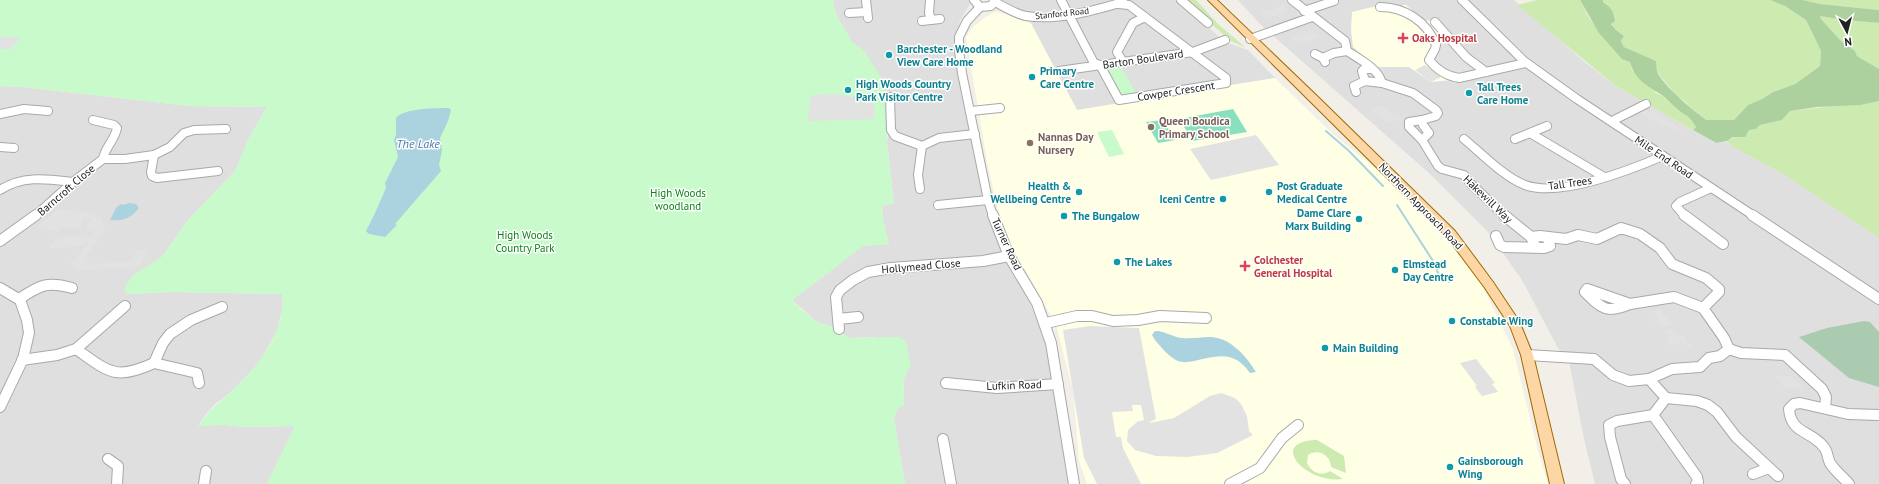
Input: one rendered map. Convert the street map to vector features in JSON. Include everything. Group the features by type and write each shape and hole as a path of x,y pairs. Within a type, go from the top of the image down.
{"main road":[{"name":"Northern Approach Road","path":"1212,0 1250,39 1315,99 1451,234 1489,285 1515,324 1527,355 1557,484"}],"street":[{"path":"849,13 868,15 866,0"},
{"path":"930,0 929,13 931,19"},
{"path":"974,0 980,7"},
{"path":"1061,0 1094,63 1100,65"},
{"name":"Stanford Road","path":"995,1 1026,16 1038,17 1107,7 1130,0"},
{"path":"1181,0 1208,23"},
{"path":"1292,0 1304,11 1345,41 1347,51"},
{"path":"1304,11 1334,0"},
{"name":"Mile End Road","path":"1462,0 1508,47 1526,63 1879,299"},
{"name":"Turner Road","path":"995,1 991,6 980,7 962,29 959,40 962,72 988,200 997,229 1010,256 1037,303 1046,323 1052,343 1074,484"},
{"path":"1118,4 1129,5 1193,52"},
{"path":"1380,7 1390,6 1410,13 1425,27 1434,40 1436,46 1429,60 1440,71 1452,77 1459,78 1526,63"},
{"path":"1123,62 1117,52 1133,23 1145,17"},
{"path":"1250,39 1312,17"},
{"path":"922,21 940,19"},
{"path":"1435,22 1466,57 1486,72"},
{"name":"Barton Boulevard","path":"1058,71 1193,52 1225,40"},
{"path":"1315,54 1324,60 1334,53 1347,51 1376,72 1382,80 1382,83"},
{"name":"Cowper Crescent","path":"1100,65 1119,100 1226,83 1226,78 1193,52"},
{"path":"1356,92 1354,86 1365,81 1362,71 1370,68"},
{"name":"Hakewill Way","path":"1365,81 1382,83 1414,93 1438,114 1422,120 1409,122 1408,125 1411,130 1422,140 1438,166 1442,169 1464,175 1470,183 1506,217 1531,237 1535,246"},
{"path":"890,97 891,130 895,136 922,146 939,138 975,134"},
{"path":"1612,121 1646,104"},
{"path":"971,111 1000,108"},
{"path":"0,114 24,109 48,111"},
{"path":"92,120 114,125 117,128 117,133 104,150 103,159"},
{"path":"1422,120 1423,125 1429,133 1422,140"},
{"path":"97,129 105,123"},
{"path":"1515,139 1547,126"},
{"name":"Barncroft Close","path":"0,240 34,217 73,182 103,159 125,159 154,155 170,147 180,136 188,132 226,128"},
{"path":"1530,133 1604,177"},
{"name":"Tall Trees","path":"1464,139 1525,184 1537,187 1575,185 1638,168 1664,156"},
{"path":"920,188 918,176 922,146"},
{"path":"1,148 14,148"},
{"path":"154,155 151,172 152,176 157,178 201,170 218,172"},
{"path":"0,190 17,180 26,178 73,182"},
{"path":"1711,188 1680,202 1676,206 1682,214 1723,244"},
{"path":"952,195 954,204"},
{"path":"938,205 988,200"},
{"path":"1531,237 1540,236 1566,239 1578,235 1597,239 1621,228 1630,229 1660,248 1672,264 1706,278 1719,288 1720,292 1703,308"},
{"name":"Hakewill Way","path":"1496,236 1500,245 1504,247 1535,246 1544,248 1550,246 1548,238"},
{"name":"Hollymead Close","path":"839,329 836,297 840,290 853,280 868,272 891,268 1010,256"},
{"path":"19,300 41,285 49,283 54,282 72,288"},
{"path":"0,288 19,300 27,314 28,327 27,347 0,407"},
{"path":"1630,304 1647,300 1674,297 1703,308 1724,338 1729,349 1741,353 1785,355 1822,389 1826,397 1826,408"},
{"path":"22,360 76,349 111,316 125,306"},
{"path":"154,363 164,342 170,334 205,310 222,307"},
{"path":"1046,323 1077,316 1092,316 1113,321 1138,320 1160,316 1206,318"},
{"path":"838,319 858,317"},
{"path":"76,349 114,374 126,374 154,363 200,375"},
{"path":"1527,355 1594,358 1620,378 1629,381 1649,379 1672,369 1700,368 1709,358 1720,356 1729,349"},
{"path":"1649,379 1666,398 1697,401 1708,405 1717,412 1736,437 1778,476"},
{"name":"Lufkin Road","path":"946,383 998,388 1058,384"},
{"path":"1625,484 1621,479 1610,438 1609,425 1617,421 1653,416 1666,398"},
{"path":"1849,484 1829,462 1824,447 1801,432 1793,424 1788,416 1789,409 1794,404 1800,403 1826,408 1837,413 1854,417 1866,418 1879,416"},
{"path":"1653,416 1697,477 1698,482 1696,484"},
{"path":"1230,484 1257,471 1263,465 1282,437 1289,430 1298,425"},
{"path":"943,439 952,484"},
{"path":"108,459 118,466 117,484"},
{"path":"1753,474 1769,468"},
{"path":"204,484 206,471"}],"shaded area":[{"path":"833,0 970,0 970,4 960,21 957,33 963,79 1004,250 1051,347 1072,484 905,484 894,419 897,409 904,404 904,380 906,372 874,337 849,338 833,327 817,322 792,300 863,246 888,244 882,206 894,203 887,143 886,93 865,52 852,42 838,18"},
{"path":"1002,0 1178,0 1225,42 1248,50 1275,78 1077,110 1029,19"},
{"path":"1238,0 1514,0 1586,63 1616,86 1715,143 1728,142 1733,147 1783,174 1879,238 1879,484 1595,484 1584,439 1569,361 1558,348 1522,280 1488,232 1430,174 1261,25"},
{"path":"1283,5 1289,11 1267,18 1261,12"},
{"name":"Oaks Hospital","path":"1406,5 1425,21 1439,20 1483,77 1431,82 1409,67 1377,67 1353,47 1351,30 1352,12 1377,6"},
{"name":"Colchester General Hospital","path":"995,12 1006,14 1031,24 1077,110 1275,78 1335,136 1400,188 1441,231 1482,285 1513,349 1538,451 1548,484 1087,484 1079,461 1073,390 1056,325 1002,228 987,162 966,37 972,28 984,18"},
{"path":"1313,31 1320,37 1298,44 1291,39"},
{"path":"0,37 21,37 11,49 0,49"},
{"path":"1437,43 1451,43 1477,73 1446,72 1438,68 1433,58"},
{"path":"1425,65 1441,77 1431,82 1415,70"},
{"path":"0,86 22,87 189,106 267,107 250,136 235,171 188,220 162,257 132,276 127,294 172,292 282,294 283,306 277,331 259,363 231,392 214,405 199,425 243,427 295,426 267,484 0,484"},
{"path":"836,94 851,97 859,95 871,98 874,106 874,119 808,121 810,98 813,95"},
{"path":"1638,103 1646,108 1644,109 1649,112 1653,110 1682,130 1678,132 1667,125 1663,127 1630,107"},
{"path":"1382,106 1393,116 1397,115 1401,119 1386,123 1370,108"},
{"path":"1256,135 1279,165 1211,180 1190,149"},
{"path":"58,209 89,213 101,218 105,230 85,258 90,259 87,264 129,262 137,250 149,249 139,267 78,270 78,268 72,268 74,264 70,264 88,243 84,242 83,246 49,248 56,237 86,235 88,237 92,236 95,231 94,229 89,231 85,225 91,221 91,219 86,217 81,220 83,222 79,228 61,228 58,232 37,227"},
{"path":"1660,309 1672,325 1662,328 1654,321 1657,320 1658,317 1652,311"},
{"path":"1864,321 1870,322 1879,332 1879,387 1849,378 1799,337 1827,328"},
{"path":"1090,326 1139,328 1156,419 1150,423 1174,418 1210,396 1221,393 1235,398 1241,404 1247,416 1249,431 1253,435 1217,453 1188,457 1156,456 1135,450 1127,441 1128,430 1137,422 1144,420 1141,405 1132,405 1133,411 1112,412 1116,437 1121,437 1123,448 1141,484 1097,484 1084,458 1063,330"},
{"path":"1670,328 1673,332 1686,338 1685,340 1693,347 1691,348 1681,341 1672,346 1667,340 1670,336 1664,330"},
{"path":"1476,359 1495,383 1492,384 1498,392 1482,396 1475,387 1477,386 1460,363"},
{"path":"1775,376 1794,377 1803,388 1784,388"}],"green space":[{"name":"High Woods Country Park","path":"0,0 833,0 838,18 852,42 865,52 884,82 887,113 887,143 894,203 882,206 883,219 889,244 863,246 792,300 817,322 833,327 849,338 898,337 906,341 911,367 904,380 904,405 897,409 894,419 905,484 267,484 295,426 199,426 210,411 252,371 269,347 280,322 282,294 172,292 127,294 124,289 132,276 162,257 188,220 235,171 250,136 267,107 189,106 22,87 0,86"},
{"path":"1184,0 1196,0 1218,24 1245,47 1228,40 1231,39 1229,37 1221,40 1216,39 1224,35"},
{"path":"1537,0 1580,0 1589,18 1622,58 1630,62 1632,70 1656,93 1661,95 1677,109 1690,116 1696,127 1693,130 1689,128 1616,86 1517,5"},
{"path":"1580,0 1603,0 1603,2 1612,10 1614,15 1615,21 1611,24 1624,36 1621,41 1624,47 1656,61 1657,72 1668,87 1706,120 1734,120 1748,105 1773,92 1795,84 1820,66 1821,51 1806,20 1785,6 1770,0 1803,0 1820,4 1879,10 1879,23 1820,16 1840,40 1855,51 1857,56 1879,69 1879,101 1860,105 1817,107 1790,111 1782,120 1760,125 1756,129 1749,130 1745,137 1733,137 1727,141 1716,143 1693,130 1696,127 1689,117 1679,111 1662,95 1638,78 1630,62 1622,59 1599,33"},
{"path":"1603,0 1770,0 1785,6 1806,20 1821,51 1820,66 1795,84 1773,92 1748,105 1734,120 1706,120 1686,102 1678,97 1666,83 1657,72 1656,61 1624,47 1621,41 1624,36 1616,30 1611,23 1615,21 1614,14 1610,7 1603,2"},
{"path":"1803,0 1879,0 1879,10 1820,4"},
{"path":"1820,15 1846,20 1879,23 1879,69 1857,56 1855,51 1840,40 1821,19"},
{"path":"1121,67 1136,93 1121,96 1106,69"},
{"path":"1879,101 1879,238 1783,174 1733,147 1727,141 1749,130 1756,129 1760,125 1782,120 1790,111"},
{"path":"1233,109 1247,132 1193,141 1179,119"},
{"path":"1163,120 1175,140 1158,143 1146,122"},
{"path":"1112,130 1124,154 1109,157 1097,132"},
{"path":"1317,440 1344,456 1346,473 1331,467 1329,459 1326,456 1316,452 1308,455 1307,463 1311,469 1317,473 1323,474 1330,471 1343,479 1329,479 1316,475 1305,469 1297,462 1293,454 1295,447 1302,442"}],"water":[{"name":"The Lake","path":"449,108 451,110 448,121 440,138 442,150 439,165 441,171 395,224 397,225 385,237 369,234 366,231 386,188 385,183 398,157 394,140 396,135 396,118 413,110"},
{"path":"129,203 136,204 139,208 132,215 126,218 110,220 116,208 121,204 124,205"},
{"path":"1155,331 1182,338 1210,337 1224,340 1243,354 1256,372 1250,373 1238,361 1225,356 1188,362 1178,361 1168,354 1155,340 1152,335"}],"waterway":[{"path":"1326,131 1349,151 1383,186"},
{"path":"1397,205 1433,261 1439,275 1449,282"}],"place":[{"name":"Oaks Hospital","path":"1403,38"},
{"name":"Barchester - Woodland View Care Home","path":"889,55"},
{"name":"Primary Care Centre","path":"1032,77"},
{"name":"High Woods Country Park Visitor Centre","path":"848,90"},
{"name":"Tall Trees Care Home","path":"1469,93"},
{"name":"Queen Boudica Primary School","path":"1151,127"},
{"name":"Nannas Day Nursery","path":"1030,143"},
{"name":"Health & Wellbeing Centre","path":"1079,192"},
{"name":"Post Graduate Medical Centre","path":"1269,192"},
{"name":"Iceni Centre","path":"1223,199"},
{"name":"The Bungalow","path":"1064,216"},
{"name":"Dame Clare Marx Building","path":"1359,219"},
{"name":"The Lakes","path":"1117,262"},
{"name":"Colchester General Hospital","path":"1245,266"},
{"name":"Elmstead Day Centre","path":"1395,270"},
{"name":"Constable Wing","path":"1452,321"},
{"name":"Main Building","path":"1325,348"},
{"name":"Gainsborough Wing","path":"1450,467"}],"park label":[{"name":"High Woods woodland","path":"678,199"}]}
